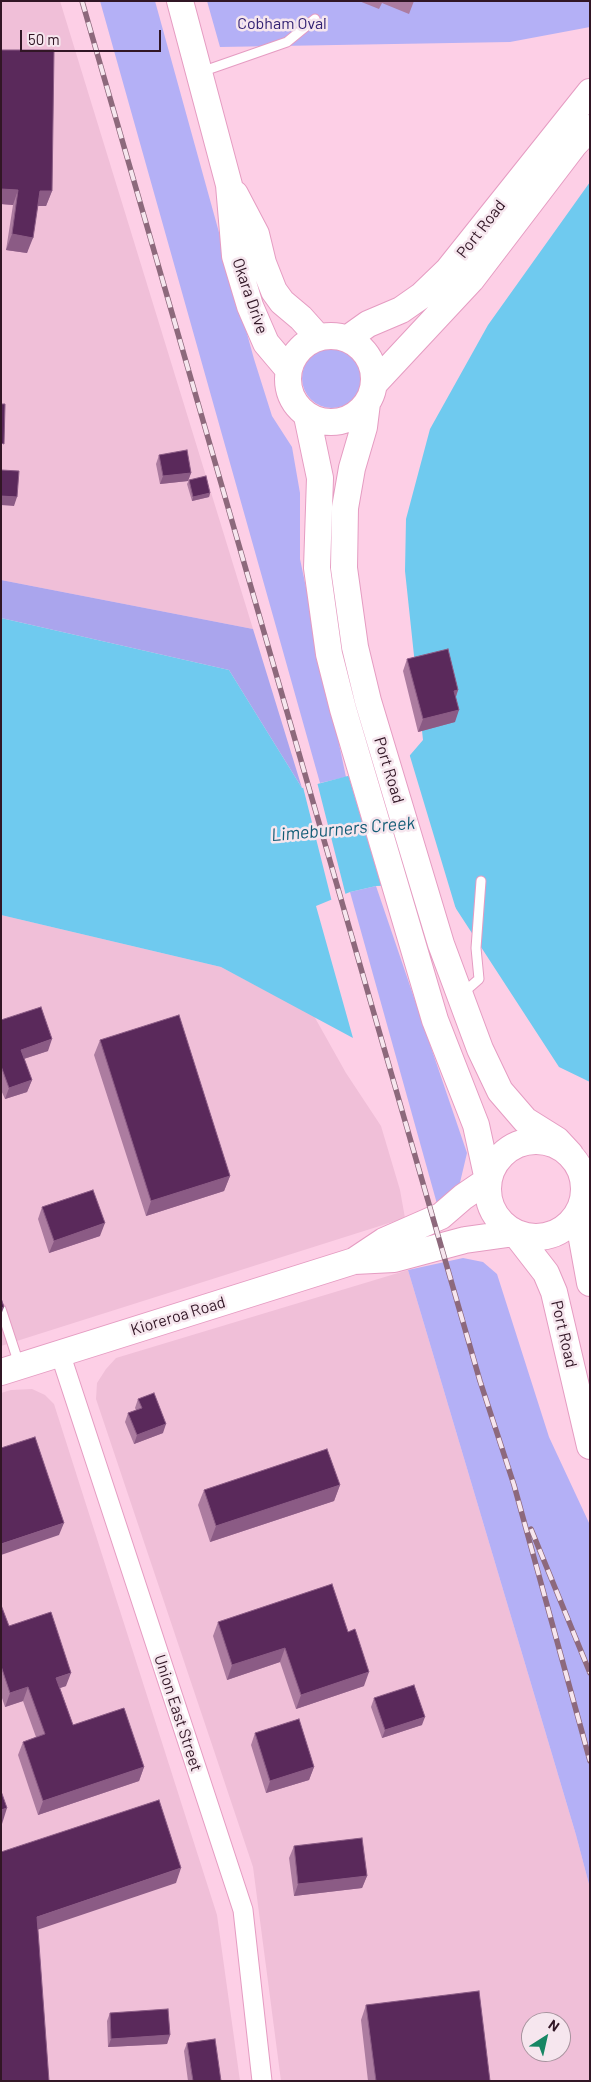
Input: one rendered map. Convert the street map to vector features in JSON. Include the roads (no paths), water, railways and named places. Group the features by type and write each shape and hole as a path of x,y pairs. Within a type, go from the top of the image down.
{"main road":[{"name":"Okara Drive","path":"180,1 230,184 235,256 250,306 266,343 288,369"},
{"name":"Port Road","path":"347,339 368,324 401,310 421,296 448,270 590,92"},
{"name":"Port Road","path":"590,128 568,153 471,280 371,393 364,427 352,468 345,508 344,568 355,647 368,701 441,944 480,1049 500,1091 525,1120 557,1140 570,1154 581,1173 584,1180 582,1239 590,1284"},
{"name":"Okara Drive","path":"230,184 256,234 263,263 274,292 318,337"},
{"path":"328,336 347,339 359,346 368,357 373,370 371,393 355,415 340,422 323,422 307,416 293,400 287,380 288,369 292,359 308,342 318,337 328,336"},
{"name":"Port Road","path":"307,416 320,478 317,568 329,654 342,709 435,1020 476,1125 488,1180 488,1196 492,1211 502,1224 515,1233 546,1273 554,1292 590,1446"},
{"path":"488,1180 493,1166 502,1154 514,1145 528,1140 558,1145 570,1154"},
{"name":"Kioreroa Road","path":"354,1261 384,1241 441,1216 463,1197 488,1180"},
{"path":"515,1233 530,1237 545,1237 560,1232 572,1222 580,1210 584,1195"},
{"name":"Kioreroa Road","path":"11,1369 354,1261 394,1258 465,1240 515,1233"}],"street":[{"name":"Union East Street","path":"60,1353 243,1910 262,2081"}],"lane":[{"path":"200,72 287,42 315,19"},
{"path":"460,997 479,980 476,948 481,881"},
{"path":"1,1309 11,1369"}],"water":[{"name":"Limeburners Creek","path":"590,182 590,1082 559,1067 440,884 376,886 350,892 316,906 353,1038 221,967 1,915 1,618 229,670 302,788 405,761 423,740 405,571 406,519 430,429 488,325"}],"railway":[{"path":"82,1 480,1381 514,1485 590,1761"},
{"path":"531,1529 590,1673"}],"park label":[{"name":"Cobham Oval","path":"282,24"}]}
